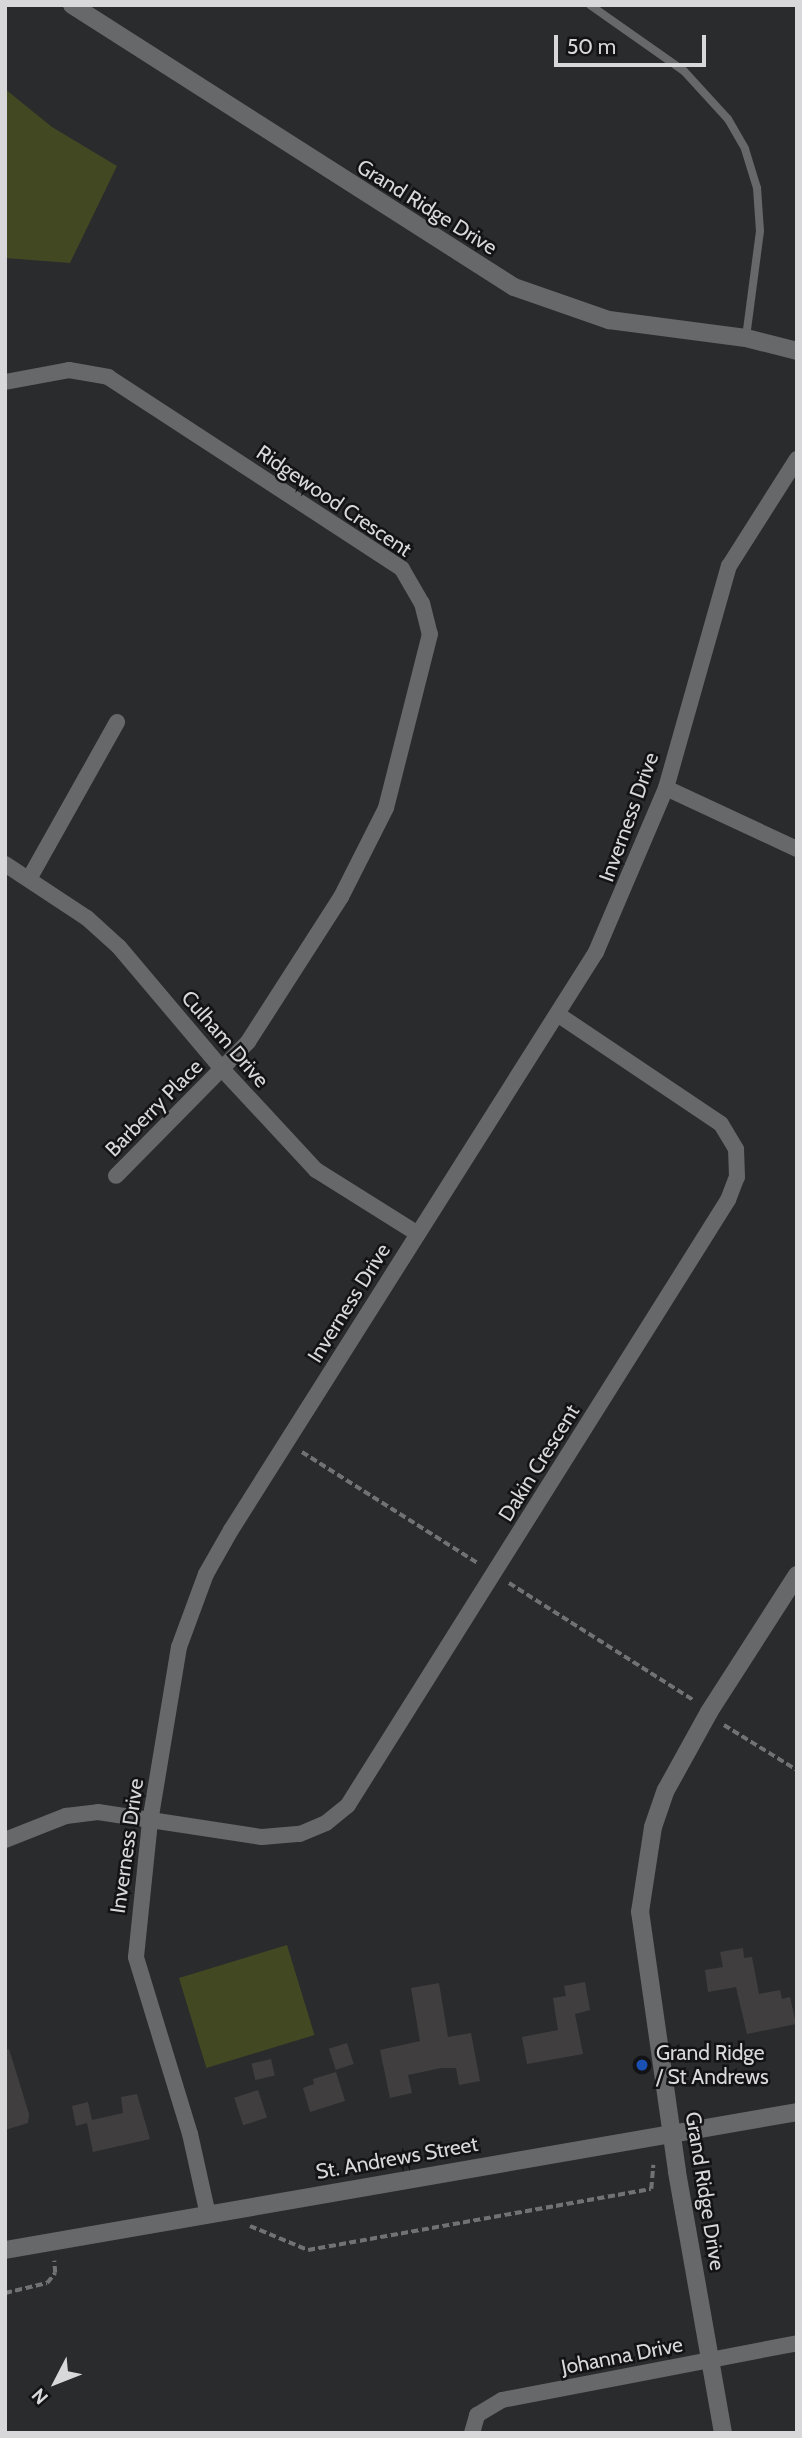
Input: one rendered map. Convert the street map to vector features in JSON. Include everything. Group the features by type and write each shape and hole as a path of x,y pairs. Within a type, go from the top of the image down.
{"street":[{"name":"Grand Ridge Drive","path":"72,5 513,287 609,320 746,338 797,351"},
{"name":"Ridgewood Crescent","path":"5,382 69,370 108,377 402,569 422,603 430,634 386,808 341,897 248,1042 223,1070"},
{"name":"Inverness Drive","path":"208,2215 190,2134 136,1957 150,1822 179,1647 206,1574 285,1442 560,1016 596,952 666,788 729,566 797,459"},
{"path":"29,878 117,722"},
{"path":"666,788 797,849"},
{"name":"Culham Drive","path":"5,864 29,878 119,947 223,1070 316,1170 418,1234"},
{"name":"Dakin Crescent","path":"5,1840 83,1813 262,1838 300,1834 326,1823 348,1805 729,1200 737,1177 736,1149 721,1124 560,1016"},
{"name":"Barberry Place","path":"116,1176 223,1070"},
{"name":"Grand Ridge Drive","path":"723,2433 640,1912 653,1827 681,1759 797,1575"},
{"name":"St. Andrews Street","path":"5,2249 797,2112"},
{"name":"Johanna Drive","path":"472,2433 477,2414 502,2400 797,2343"}],"lane":[{"path":"590,5 684,71 728,120 744,149 757,188 760,231 746,338"}],"path":[{"path":"285,1442 483,1567"},
{"path":"506,1581 696,1702"},
{"path":"722,1724 797,1770"},
{"path":"237,2228 250,2226 308,2250 651,2189 653,2165"},
{"path":"42,2262 67,2257"},
{"path":"5,2293 47,2283 55,2273 54,2259"}],"green space":[{"path":"5,89 52,127 117,166 70,263 5,258"},
{"path":"287,1945 314,2035 206,2068 179,1978"}],"building":[{"path":"743,1948 744,1958 752,1957 759,1994 780,1990 782,1999 790,1997 796,2024 747,2034 736,1987 708,1992 705,1970 723,1967 720,1952"},
{"path":"585,1982 590,2010 575,2014 583,2054 527,2064 522,2037 558,2030 553,1998 566,1996 564,1986"},
{"path":"439,1983 448,2037 471,2033 480,2081 459,2085 456,2068 441,2068 408,2075 412,2093 390,2098 380,2050 420,2041 411,1988"},
{"path":"347,2043 354,2064 336,2070 329,2049"},
{"path":"9,2049 29,2114 28,2123 5,2130 5,2050"},
{"path":"271,2059 275,2076 255,2080 252,2063"},
{"path":"336,2072 345,2101 310,2112 303,2088 314,2084 313,2079"},
{"path":"258,2090 267,2118 243,2125 234,2098"},
{"path":"137,2094 150,2139 93,2152 87,2123 76,2126 72,2106 88,2102 92,2120 123,2113 121,2097"}],"place":[{"name":"Grand Ridge / St Andrews","path":"642,2065"}]}
